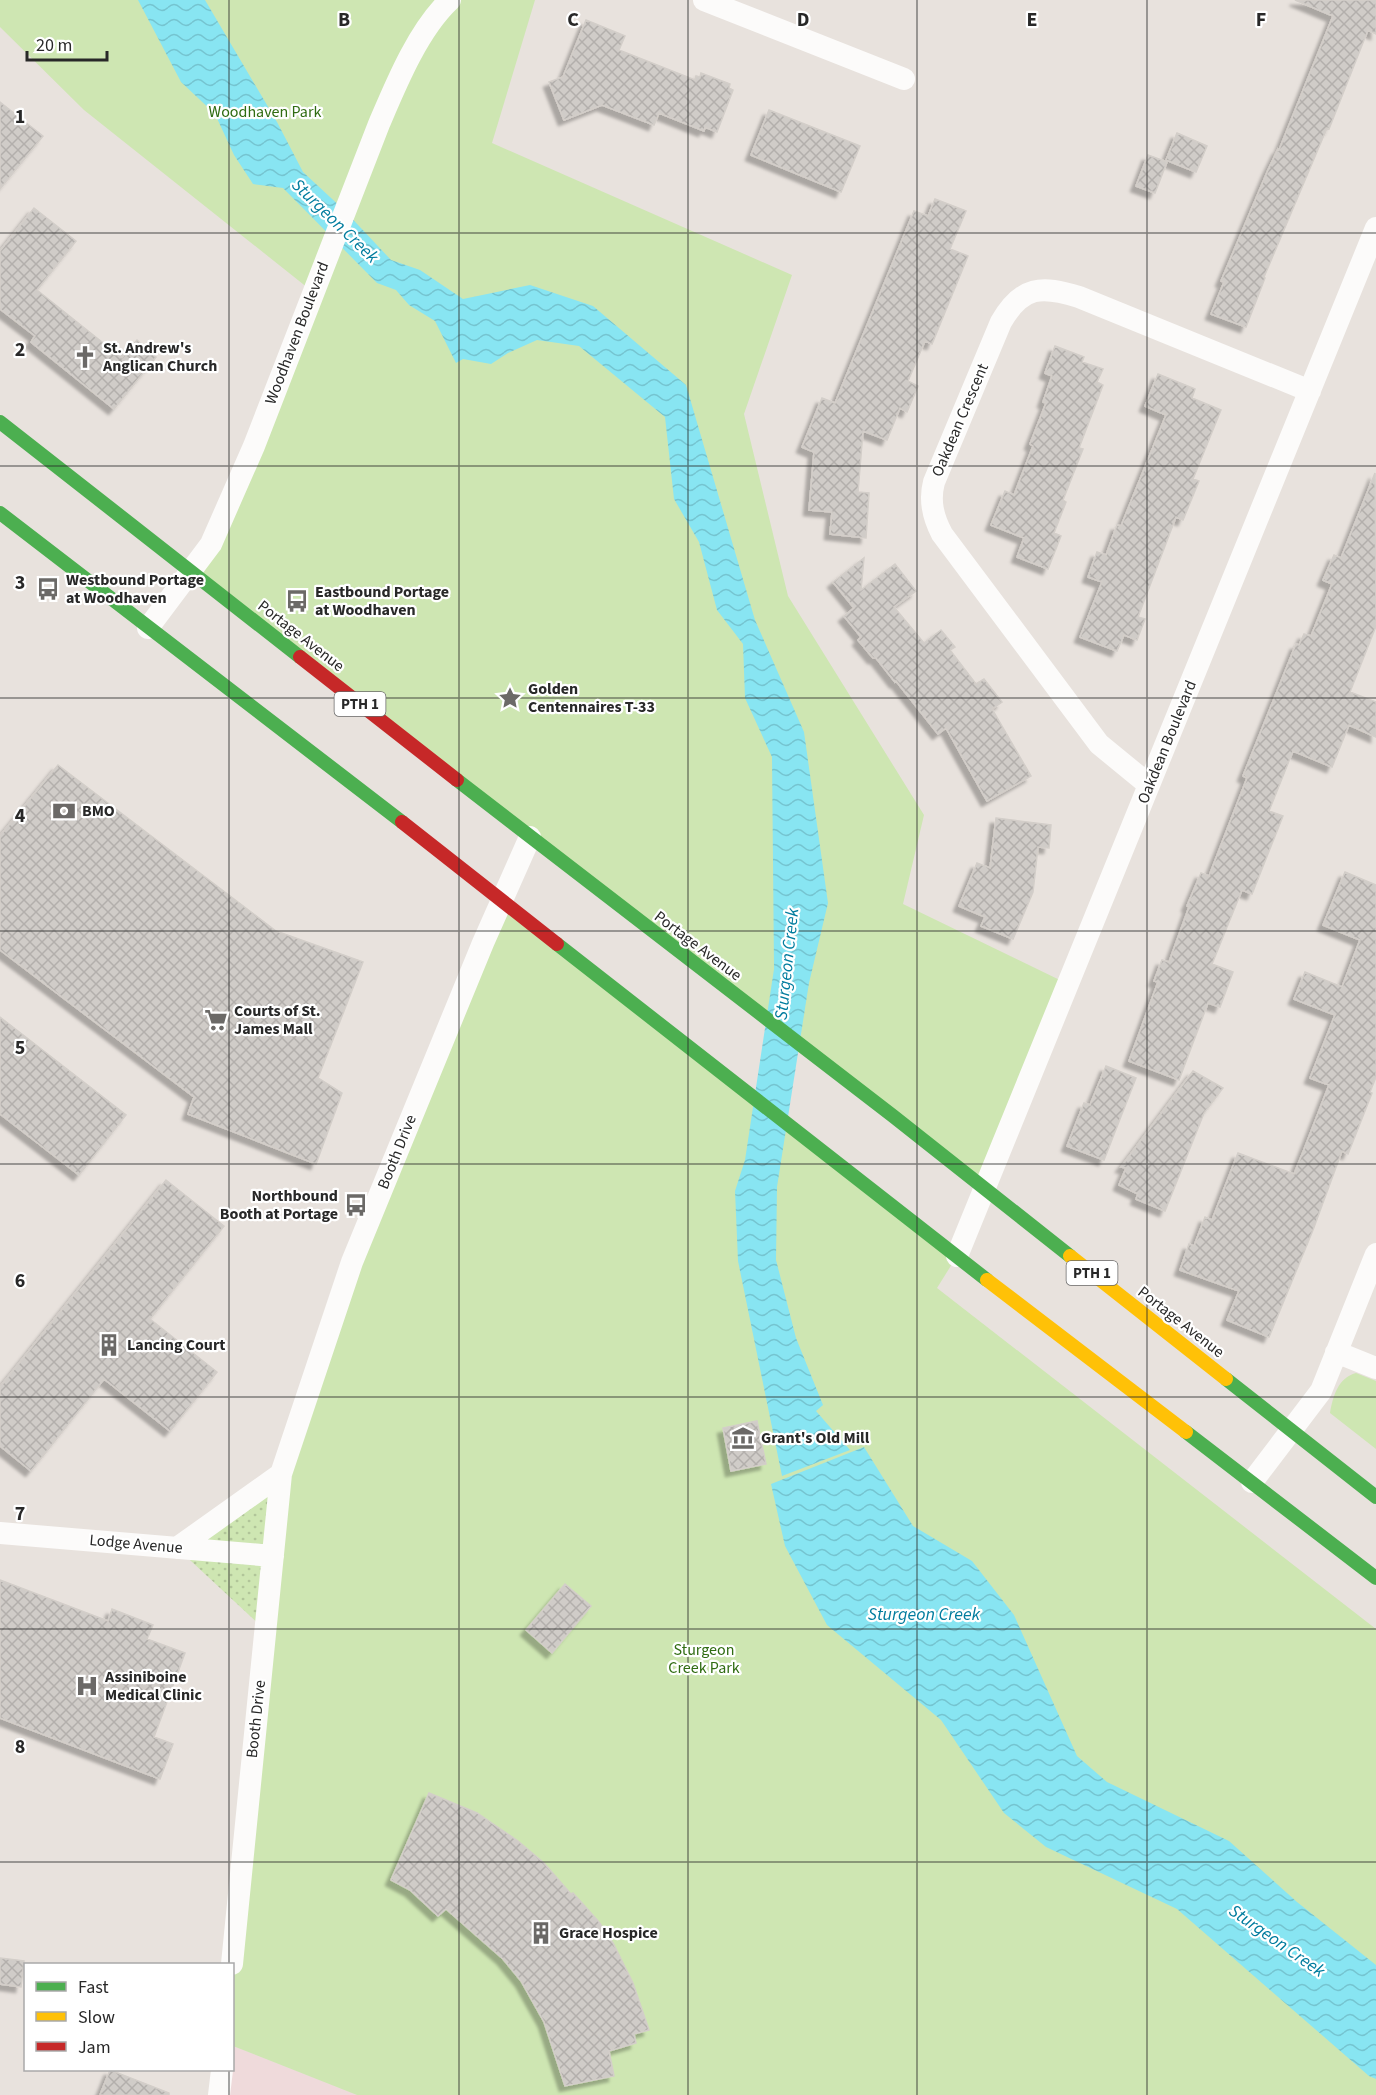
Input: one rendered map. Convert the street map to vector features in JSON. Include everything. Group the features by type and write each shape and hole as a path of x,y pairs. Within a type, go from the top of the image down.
{"highway":[{"name":"Portage Avenue","path":"3,431 190,570 688,960 893,1116 1376,1497"},
{"path":"0,513 502,901 875,1194 1376,1578"}],"street":[{"name":"Woodhaven Boulevard","path":"148,628 211,544 254,446 318,276 379,124 422,38 450,0"},
{"path":"704,0 904,79"},
{"name":"Oakdean Boulevard","path":"957,1256 1376,228"},
{"name":"Oakdean Crescent","path":"1149,785 1099,744 942,534 932,510 934,482 1001,322 1013,303 1025,294 1039,289 1055,290 1079,297 1310,391"},
{"name":"Booth Drive","path":"232,1963 281,1474 352,1262 530,837"},
{"path":"1252,1482 1321,1391 1376,1254"},
{"path":"1336,1352 1376,1368"},
{"path":"177,1548 281,1474"},
{"name":"Lodge Avenue","path":"0,1533 273,1556"},
{"path":"219,2095 222,2071"}],"shaded area":[{"path":"234,2046 357,2095 219,2095 231,2071 234,2071"}],"green space":[{"name":"Woodhaven Park","path":"0,0 535,0 492,143 792,275 744,414 788,596 924,815 903,904 1068,984 983,1188 190,570 313,292 84,110 0,27"},
{"name":"Sturgeon Creek Park","path":"502,901 957,1256 937,1288 1376,1629 1376,2095 357,2095 234,2046 234,1963 232,1963 281,1474"},
{"path":"1356,1373 1376,1381 1376,1449 1330,1413 1335,1394 1341,1383"},
{"path":"281,1474 265,1630 177,1548"}],"water":[{"name":"Sturgeon Creek","path":"138,0 205,0 277,122 303,172 344,210 391,260 420,270 463,299 530,285 593,306 686,385 755,620 804,732 828,903 809,983 777,1187 776,1260 796,1338 823,1405 816,1411 850,1450 782,1476 738,1261 735,1191 745,1160 774,969 772,757 745,698 743,644 717,610 699,542 674,499 665,417 579,346 537,340 508,353 491,364 463,359 456,363 435,321 409,305 396,290 377,283 283,188 253,184 234,155 215,114 181,82"},
{"name":"Sturgeon Creek","path":"864,1447 913,1526 972,1561 1014,1615 1077,1756 1107,1782 1229,1841 1297,1902 1376,1965 1376,2079 1369,2076 1177,1909 1046,1847 1004,1813 941,1720 827,1625 785,1546 771,1484"}],"building":[{"path":"1295,0 1376,0 1376,34 1368,30 1329,129 1327,128 1264,277 1246,327 1211,314 1224,282 1221,281 1268,170 1279,150 1333,16"},
{"path":"586,20 625,36 619,50 695,80 696,76 700,77 701,73 730,84 729,88 733,90 717,132 705,127 704,131 659,113 654,125 602,105 564,120 549,82 563,77"},
{"path":"0,102 43,136 0,189"},
{"path":"769,110 860,146 841,192 751,155"},
{"path":"1177,133 1207,146 1196,172 1166,160"},
{"path":"1148,155 1167,162 1155,193 1136,186"},
{"path":"935,199 966,211 950,249 968,256 932,344 925,341 908,381 918,386 907,412 900,408 887,440 863,431 858,492 869,493 866,538 830,534 832,512 809,510 814,452 802,447 822,398 835,403 914,211 928,216"},
{"path":"34,208 76,241 37,290 122,358 137,340 156,357 114,409 31,342 35,336 0,309 0,251"},
{"path":"1055,346 1084,357 1082,362 1103,369 1097,382 1103,385 1079,448 1083,449 1063,500 1066,502 1054,533 1061,536 1048,569 1017,557 1024,538 991,525 1005,491 1014,495 1033,446 1030,444 1046,403 1043,402 1052,376 1045,373"},
{"path":"1158,374 1195,389 1192,398 1221,410 1193,479 1199,481 1183,520 1176,517 1138,617 1145,619 1137,640 1124,635 1117,651 1080,637 1102,582 1088,577 1097,552 1106,555 1117,525 1121,526 1166,415 1145,406"},
{"path":"1375,473 1376,626 1350,692 1376,702 1376,737 1349,725 1332,767 1293,751 1269,811 1283,816 1252,894 1242,890 1212,964 1233,972 1220,1007 1208,1003 1179,1080 1129,1061 1158,982 1154,981 1162,960 1169,962 1189,907 1187,906 1201,873 1209,876 1247,778 1243,776 1296,644 1299,645 1304,634 1311,636 1332,584 1323,580 1334,555 1341,558"},
{"path":"864,558 861,590 895,564 916,591 894,607 924,643 941,630 955,647 950,650 976,684 984,679 1002,702 992,709 1031,776 987,801 946,728 938,734 896,681 858,640 861,637 844,616 854,608 833,582"},
{"name":"Courts of St. James Mall","path":"58,765 276,931 363,962 318,1078 342,1093 316,1164 188,1114 194,1097 0,950 0,836"},
{"path":"996,818 1051,825 1049,848 1038,847 1033,892 1013,939 981,926 985,917 959,906 977,863 990,868"},
{"path":"1345,872 1376,885 1376,1077 1348,1154 1342,1151 1313,1230 1269,1337 1227,1320 1239,1291 1180,1270 1189,1244 1194,1246 1205,1217 1212,1220 1238,1153 1294,1174 1329,1085 1310,1078 1335,1015 1294,999 1305,972 1342,987 1360,940 1323,925"},
{"path":"0,1017 126,1115 79,1175 0,1114"},
{"path":"1106,1066 1136,1078 1104,1160 1067,1146 1084,1103 1090,1105"},
{"path":"1193,1071 1223,1088 1204,1113 1165,1211 1136,1199 1138,1194 1119,1185 1126,1168 1121,1167"},
{"name":"Lancing Court","path":"166,1180 224,1226 150,1319 217,1372 170,1431 104,1379 31,1471 0,1446 0,1387"},
{"name":"Grant's Old Mill","path":"757,1421 766,1464 731,1471 723,1428"},
{"name":"Assiniboine Medical Clinic","path":"0,1580 108,1621 112,1609 153,1625 147,1639 185,1653 154,1737 173,1744 160,1779 0,1718"},
{"path":"565,1584 591,1606 552,1653 526,1630"},
{"name":"Grace Hospice","path":"429,1793 477,1813 518,1841 544,1863 571,1894 573,1893 599,1922 613,1943 633,1983 649,2030 634,2034 636,2043 609,2051 614,2076 565,2086 544,2022 521,1981 503,1959 446,1909 438,1916 410,1890 391,1880"},
{"path":"0,1958 24,1961 21,1987 0,1984"},
{"path":"110,2071 169,2093 169,2095 100,2095"}],"traffic: fast":[{"path":"0,422 300,657"},
{"path":"0,513 402,822"},
{"path":"457,780 893,1116 1070,1256"},
{"path":"557,944 987,1280"},
{"path":"1226,1379 1376,1497"},
{"path":"1186,1432 1376,1578"}],"traffic: slow":[{"path":"1070,1256 1226,1379"},
{"path":"987,1280 1186,1432"}],"traffic: jam":[{"path":"300,657 457,780"},
{"path":"402,822 557,944"}],"place":[{"name":"St. Andrew's Anglican Church","path":"85,357"},
{"name":"Westbound Portage at Woodhaven","path":"48,589"},
{"name":"Eastbound Portage at Woodhaven","path":"297,601"},
{"name":"Golden Centennaires T-33","path":"510,698"},
{"name":"BMO","path":"64,811"},
{"name":"Courts of St. James Mall","path":"216,1020"},
{"name":"Northbound Booth at Portage","path":"356,1205"},
{"name":"Lancing Court","path":"109,1345"},
{"name":"Grant's Old Mill","path":"743,1438"},
{"name":"Assiniboine Medical Clinic","path":"87,1686"},
{"name":"Grace Hospice","path":"541,1933"}]}
